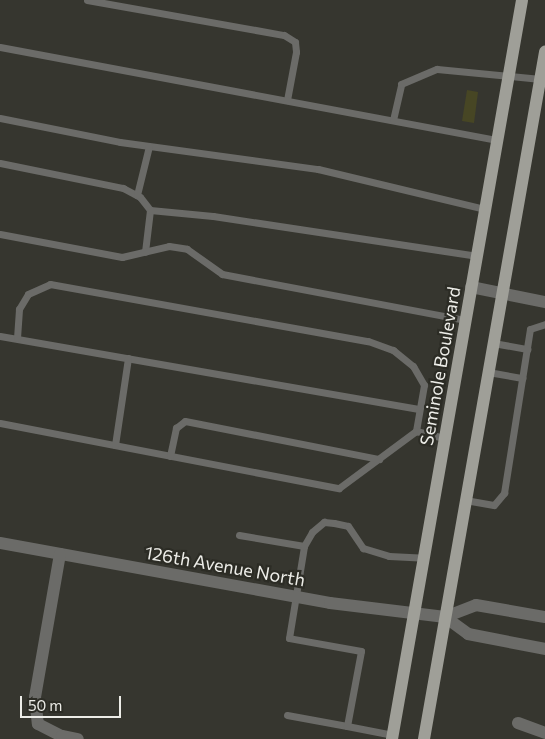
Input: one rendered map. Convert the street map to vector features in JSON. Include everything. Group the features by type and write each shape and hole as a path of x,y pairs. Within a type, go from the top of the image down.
{"main road":[{"name":"Seminole Boulevard","path":"393,737 522,0"},
{"path":"424,739 493,343 543,79 545,52"}],"street":[{"path":"471,287 545,302"},
{"name":"126th Avenue North","path":"0,542 296,596 445,617"},
{"path":"60,554 35,697 38,724 62,736 78,739"},
{"path":"445,617 476,605 545,617"},
{"path":"445,617 468,634 545,649"},
{"path":"518,723 545,733"}],"lane":[{"path":"87,0 121,3 284,35 295,42 296,52 288,100"},
{"path":"0,47 497,140"},
{"path":"393,120 401,84 437,69 543,79"},
{"path":"0,118 149,146 318,169 485,209"},
{"path":"137,195 149,146"},
{"path":"0,163 123,188 137,195 150,210 213,216 476,256"},
{"path":"145,252 150,210"},
{"path":"0,234 122,257 169,246 188,249 222,274 465,320"},
{"path":"0,423 339,488 416,431 424,385 413,366 393,350 368,342 50,284 28,294 20,309 17,338"},
{"path":"465,500 494,505 504,493 530,328 545,324"},
{"path":"0,336 419,409"},
{"path":"493,343 527,349"},
{"path":"115,445 128,358"},
{"path":"488,372 522,378"},
{"path":"170,456 176,428 185,421 379,459"},
{"path":"416,431 445,438"},
{"path":"347,726 361,651 289,638 304,546 312,532 324,522 329,522 348,526 363,548 389,556 424,558"},
{"path":"239,535 304,546"},
{"path":"287,716 347,726 393,737"}],"shaded area":[{"path":"467,90 478,92 474,123 462,121"}]}
